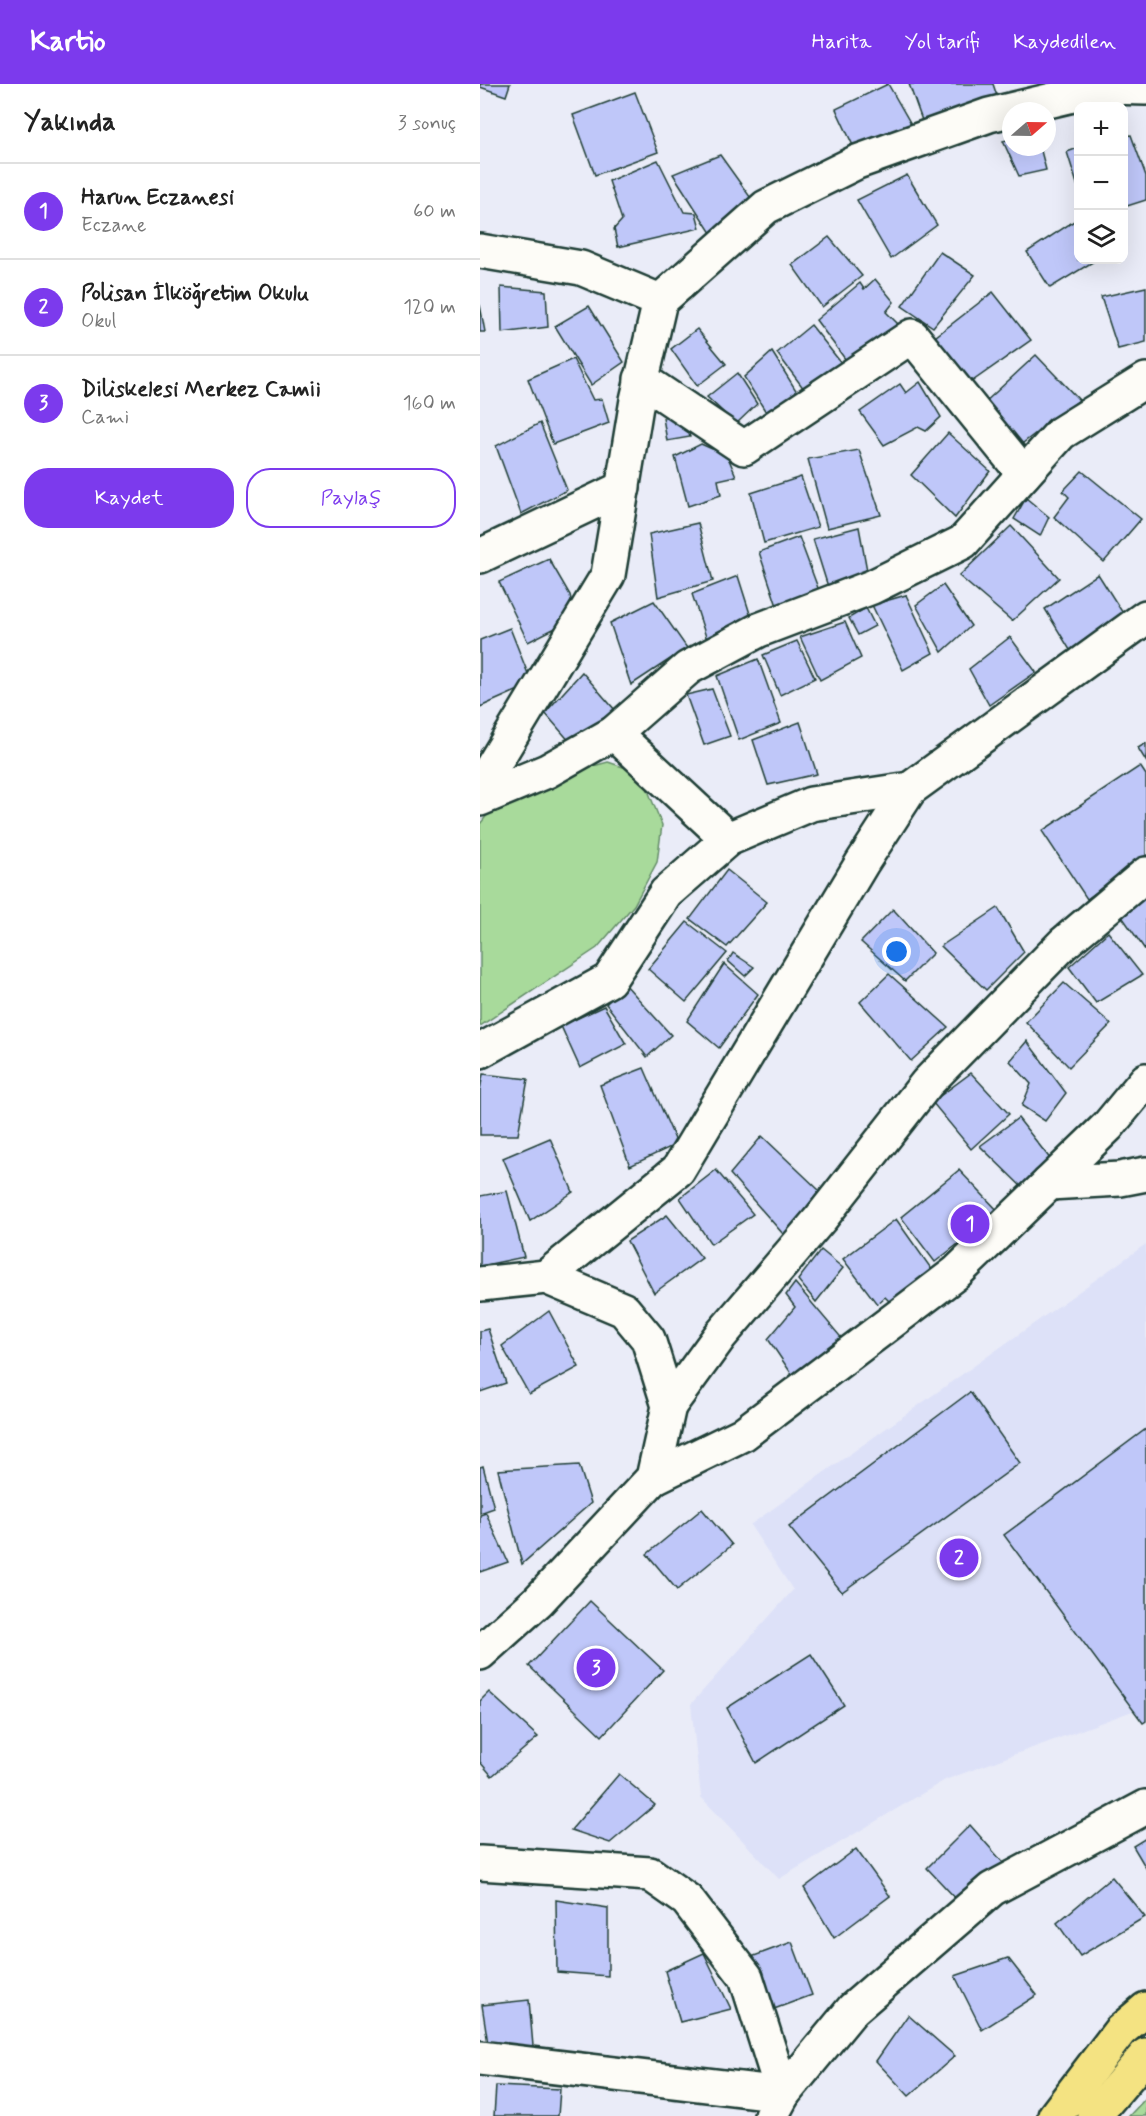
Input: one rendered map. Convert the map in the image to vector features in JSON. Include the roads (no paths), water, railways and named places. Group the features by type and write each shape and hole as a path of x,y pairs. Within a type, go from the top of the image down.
{"highway":[{"path":"1055,2116 1120,2031 1146,2009"},
{"path":"1095,2116 1146,2055"}],"street":[{"path":"480,787 609,575 641,379 660,301 766,207 857,162 989,115 1107,87 1146,88"},
{"path":"480,251 581,268 660,301"},
{"path":"641,379 744,448 912,336 1024,474"},
{"path":"480,799 548,771 614,733 688,668 759,630 872,587 963,542 1061,433 1146,380"},
{"path":"480,556 623,488"},
{"path":"546,1277 678,1170 862,863 910,789 1146,617"},
{"path":"614,733 729,839"},
{"path":"480,1051 609,980 666,893 729,839 811,804 910,789"},
{"path":"653,1478 669,1406 720,1336 821,1218 927,1083 1064,943 1146,874"},
{"path":"480,1653 538,1601 653,1478 743,1434 956,1273 1108,1125 1146,1080"},
{"path":"1049,1183 1120,1179 1146,1174"},
{"path":"480,1284 546,1277 624,1310 648,1339 669,1406"},
{"path":"777,2105 853,2009 992,1889 1146,1808"},
{"path":"480,1863 650,1874 687,1900 746,1977 777,2105"},
{"path":"480,2058 777,2105"}],"place":[{"name":"Harun Eczanesi","path":"970,1224"},
{"name":"Polisan İlköğretim Okulu","path":"959,1558"},
{"name":"Diliskelesi Merkez Camii","path":"596,1668"}]}
